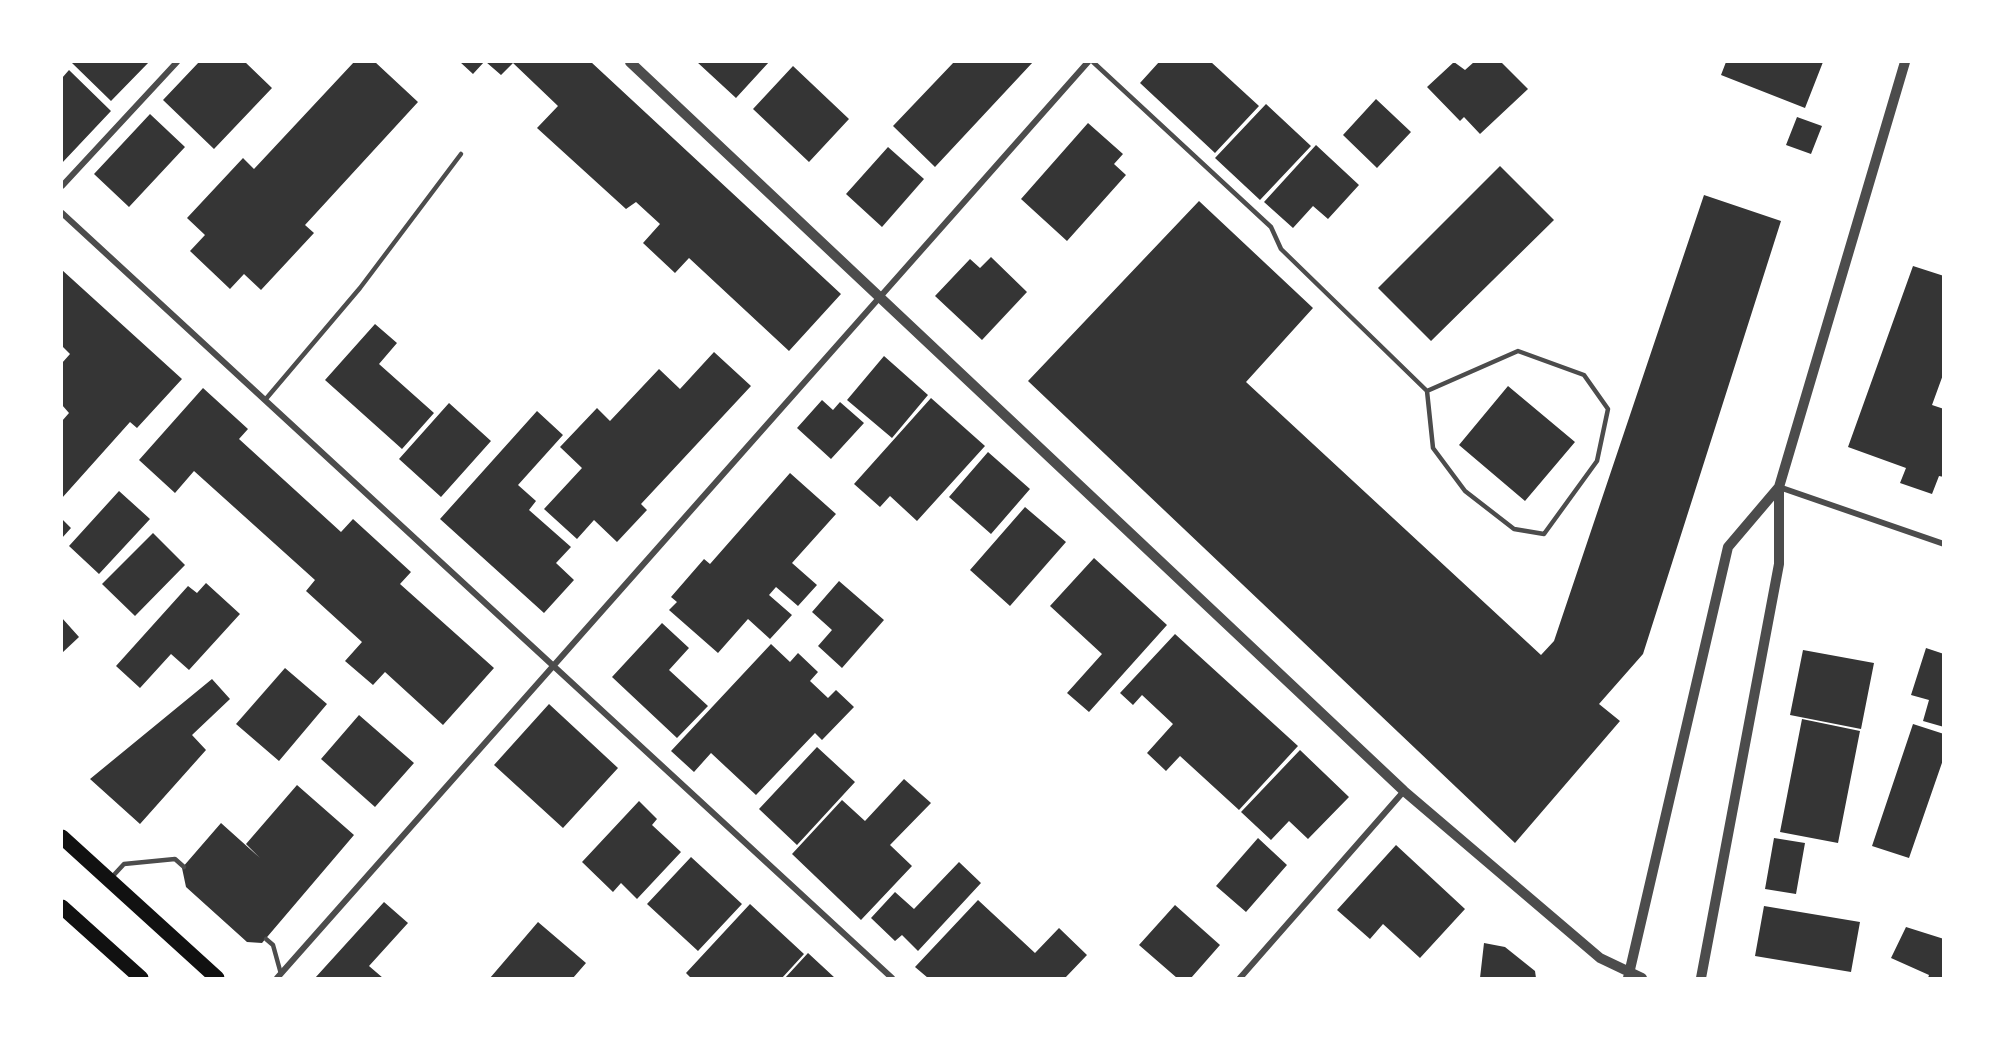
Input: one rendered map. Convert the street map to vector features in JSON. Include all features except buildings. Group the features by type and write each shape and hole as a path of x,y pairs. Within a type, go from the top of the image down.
{"main road":[{"path":"62,837 217,978"},
{"path":"62,907 141,978"}],"street":[{"path":"62,186 177,62"},
{"path":"630,62 1404,790 1600,958 1629,976 1642,978"},
{"path":"279,976 1088,62"},
{"path":"1701,978 1779,564 1779,487 1905,62"},
{"path":"62,213 892,978"},
{"path":"1779,487 1944,544"},
{"path":"1629,976 1728,547 1779,487"},
{"path":"1240,978 1404,790"}],"lane":[{"path":"1093,62 1271,227 1281,249 1428,391 1433,448 1465,491 1514,529 1544,534 1598,461 1608,409 1584,375 1518,351 1428,391"},
{"path":"265,400 360,288 460,154"},
{"path":"110,880 124,864 175,859 184,867"},
{"path":"266,939 273,945 279,976"}]}
